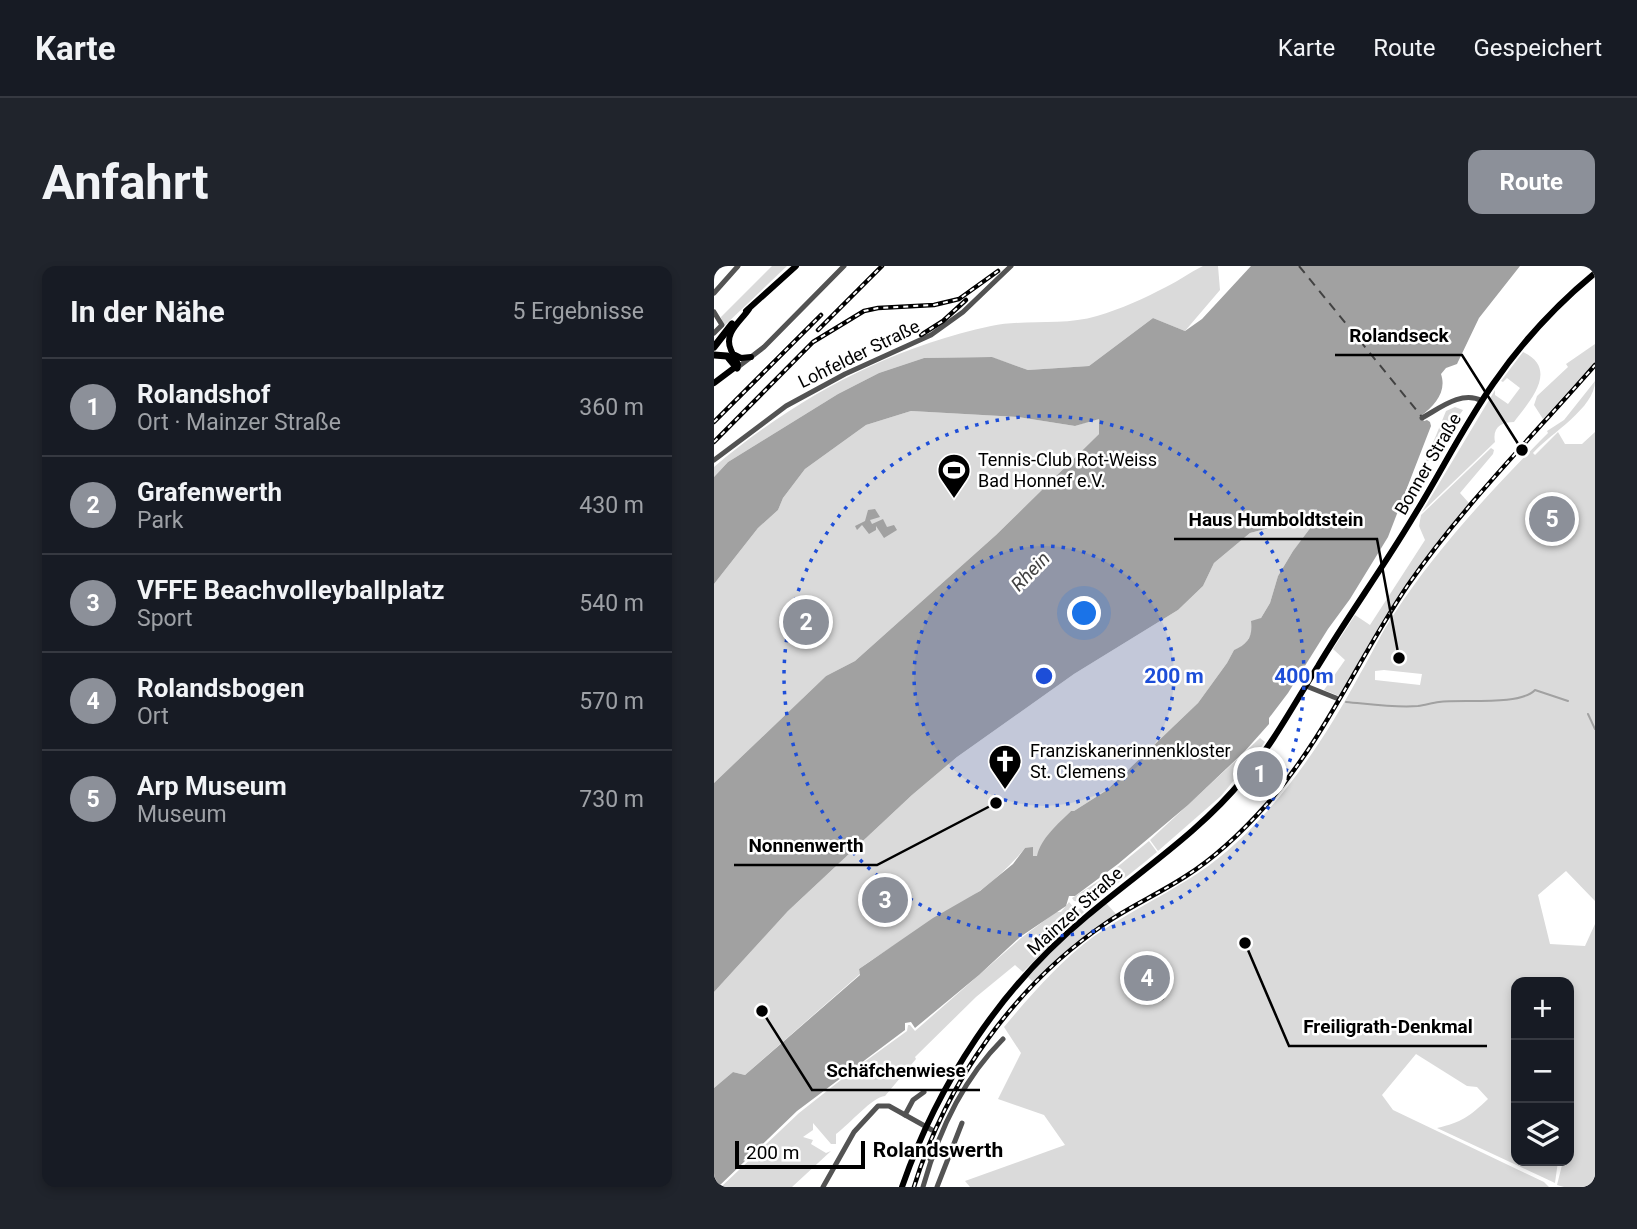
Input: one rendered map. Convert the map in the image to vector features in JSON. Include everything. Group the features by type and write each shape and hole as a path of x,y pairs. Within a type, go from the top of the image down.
{"highway":[{"path":"714,344 732,324"},
{"path":"714,355 728,357 737,368"}],"main road":[{"path":"732,324 796,266"},
{"name":"Bonner Straße","path":"1306,685 1406,530 1482,401 1533,332 1595,273"},
{"path":"714,383 737,368 738,361 729,345 729,337 749,309"},
{"path":"733,354 741,358 754,354"},
{"name":"Mainzer Straße","path":"902,1187 966,1053 1033,968 1077,924 1188,834 1226,799 1267,749 1306,685"}],"street":[{"path":"714,293 737,266"},
{"path":"737,368 844,266"},
{"name":"Lohfelder Straße","path":"714,460 786,406 845,374 931,335 963,312 1011,266"},
{"path":"714,312 719,316 722,326 714,333"},
{"path":"1422,418 1462,398 1474,397 1482,401"},
{"path":"1306,685 1336,698"},
{"path":"923,1187 940,1133 979,1066 1003,1039"},
{"path":"905,1115 912,1100 924,1092"},
{"path":"823,1187 855,1132 873,1110 886,1105 929,1128"},
{"path":"937,1187 962,1123"},
{"path":"930,1159 955,1143"}],"shaded area":[{"path":"772,266 787,266 723,327 721,317"},
{"path":"1203,266 1218,266 1220,290 1185,331 1153,318 1089,366 1028,370 991,357 924,358 879,373 838,394 728,462 714,477 714,467 777,419 844,379 879,362 953,336 991,326 1071,321 1097,316 1150,295"},
{"path":"1595,344 1595,362 1543,419 1534,405 1537,396 1568,367 1566,364"},
{"path":"1523,352 1534,359 1539,367 1538,386 1533,396 1514,422 1502,424 1497,429 1495,442 1422,512 1495,390 1495,395 1508,404 1520,388 1507,378 1501,381"},
{"path":"1595,381 1588,401 1571,420 1533,453 1535,455 1558,432 1565,444 1582,444 1595,432 1595,901 1566,871 1538,895 1550,944 1585,946 1595,924 1595,1187 1557,1185 1562,1166 1574,1166 1574,977 1511,977 1511,1162 1437,1128 1465,1118 1488,1099 1477,1087 1467,1086 1416,1054 1382,1095 1393,1110 1544,1182 1549,1187 970,1187 965,1181 1065,1145 1044,1115 998,1099 1021,1053 1004,1027 1046,979 1093,937 1208,866 1261,818 1315,749 1389,621 1410,590 1482,502 1547,431 1564,420","holes":["1375,671 1422,674 1420,685 1375,680"]},
{"path":"1455,407 1463,410 1453,424 1448,425 1420,476 1419,484 1417,482 1446,411"},
{"path":"911,411 1018,417 1075,426 1100,418 1099,434 996,535 855,661 826,676 714,783 714,584 758,528 778,510 783,498 805,469 866,425"},
{"path":"1491,448 1494,450 1493,454 1460,493 1469,503 1450,525 1400,596 1339,696 1324,690 1345,660 1333,649 1355,615 1370,625 1425,540 1419,526 1421,515"},
{"path":"1316,509 1322,515 1293,551 1278,576 1270,603 1244,646 1234,650 1198,703 1107,790 1071,811 1049,834 1037,857 1025,848 989,884 859,969 860,974 745,1075 733,1072 714,1088 714,992 788,911 912,795 957,757 1074,674 1178,610 1203,586 1214,563 1250,533 1285,524"},
{"path":"1260,738 1265,742 1221,796 1158,851 1150,840"},
{"path":"1149,841 1157,852 1106,891 1094,897 1074,901 1072,898 1105,877"},
{"path":"1069,902 1075,909 1067,916 1060,917 1032,943 1036,948 1080,908 1084,912 1023,972 1015,965 976,997 915,1057 885,1096 867,1106 836,1134 836,1144 831,1144 813,1123 813,1130 803,1137 813,1140 811,1144 826,1153 831,1151 792,1187 721,1187 799,1113 907,1031 908,1025 915,1031 1021,938 1056,912 1061,912"},
{"path":"1106,903 1116,914 1075,943 1033,982 1028,977 1051,951"},
{"path":"1519,1166 1557,1166 1555,1183"}],"water":[{"name":"Rhein","path":"1251,266 1520,266 1479,318 1457,364 1446,368 1441,374 1441,392 1421,416 1424,421 1430,422 1431,426 1388,537 1350,599 1269,718 1269,724 1245,751 1188,805 1118,864 1075,896 1069,896 1066,906 1020,937 915,1028 911,1022 905,1023 905,1030 797,1111 718,1187 714,1187 714,1088 733,1072 745,1075 860,975 859,969 933,918 980,891 1013,864 1025,848 1033,847 1033,856 1037,856 1046,837 1071,811 1107,790 1198,703 1234,650 1246,642 1251,631 1251,621 1261,618 1270,603 1278,576 1321,514 1316,509 1297,527 1285,524 1250,533 1214,563 1203,586 1178,610 1074,674 957,757 912,795 788,911 714,992 714,783 826,676 855,661 996,535 1099,434 1099,419 1075,426 1018,417 911,411 866,425 805,469 783,498 778,510 758,528 714,584 714,477 728,462 838,394 879,373 924,358 992,357 1028,370 1089,366 1153,318 1185,331 1202,319"},
{"path":"875,509 880,517 870,520 872,524 883,519 887,527 894,525 897,530 884,538 876,526 876,530 869,534 862,525 857,530 855,526 865,521 868,510"}],"waterway":[{"path":"1346,702 1418,706 1449,701 1504,700 1528,695 1535,690 1568,701"},
{"path":"1588,714 1595,729"}],"ferry route":[{"path":"1299,266 1422,417"}],"railway":[{"path":"818,330 882,266"},
{"path":"714,442 813,342 864,311 934,305 959,299 998,271"},
{"path":"921,335 943,321 966,300"},
{"path":"714,422 821,315"},
{"path":"914,1187 945,1110 988,1039 1014,1006 1073,948 1106,923 1208,861 1267,804 1307,752 1390,612 1429,556 1595,365"},
{"path":"1159,991 1162,998"}],"place":[{"name":"Rolandseck","path":"1522,450"},
{"name":"Tennis-Club Rot-Weiss Bad Honnef e.V.","path":"954,500"},
{"name":"Arp Museum","path":"1552,519"},
{"name":"Grafenwerth","path":"806,622"},
{"name":"Haus Humboldtstein","path":"1399,658"},
{"name":"Rolandshof","path":"1260,774"},
{"name":"Franziskanerinnenkloster St. Clemens","path":"1005,791"},
{"name":"Nonnenwerth","path":"996,803"},
{"name":"VFFE Beachvolleyballplatz","path":"885,900"},
{"name":"Freiligrath-Denkmal","path":"1245,943"},
{"name":"Rolandsbogen","path":"1147,978"},
{"name":"Schäfchenwiese","path":"762,1011"}],"district":[{"name":"Rolandswerth","path":"938,1150"}]}
